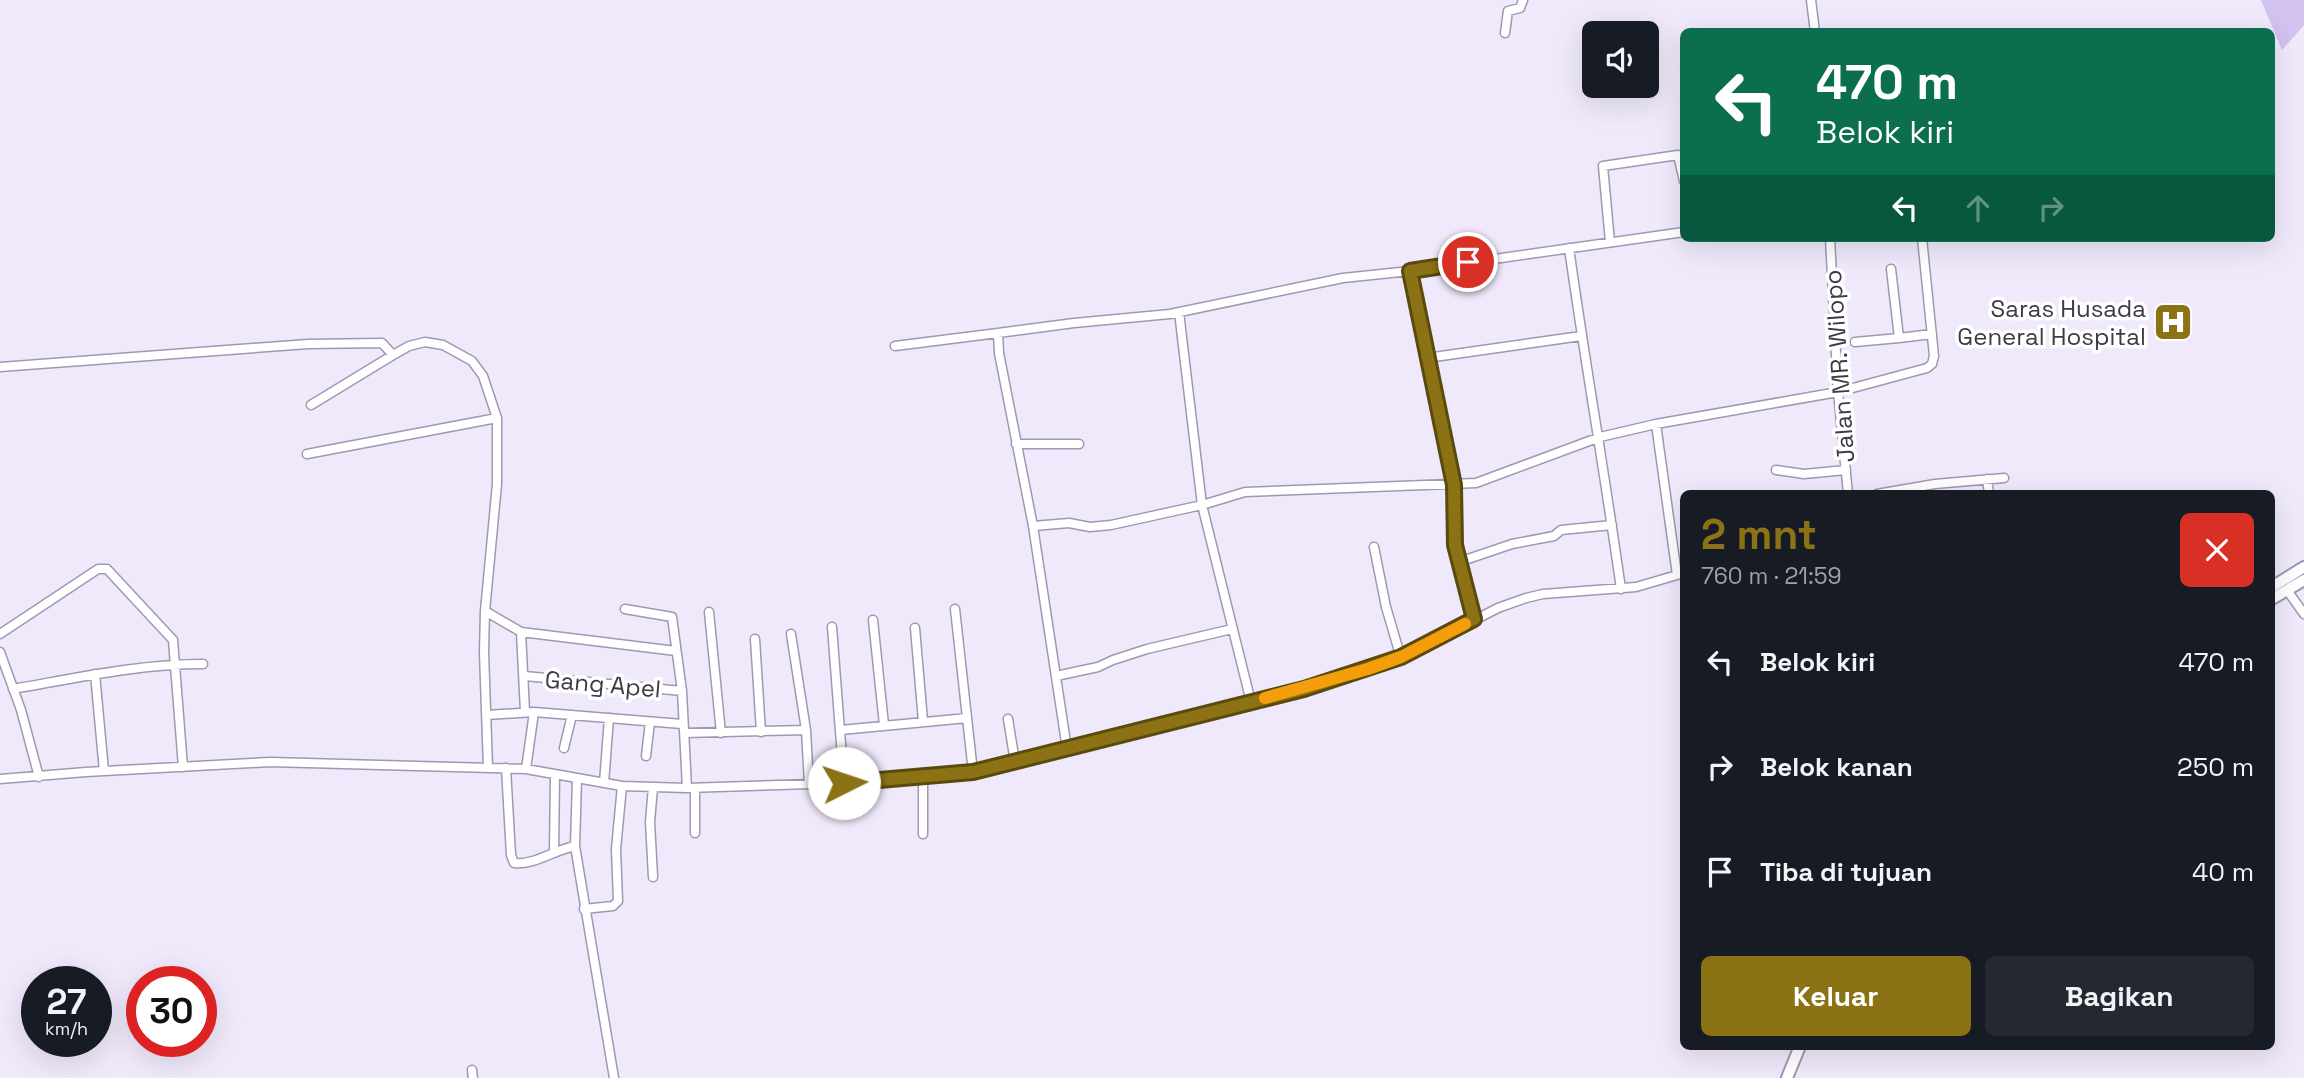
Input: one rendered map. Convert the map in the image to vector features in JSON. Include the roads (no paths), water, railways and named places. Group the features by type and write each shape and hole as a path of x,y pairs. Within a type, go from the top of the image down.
{"main road":[{"path":"2275,585 2304,567"},
{"path":"2275,596 2304,580"},
{"path":"1787,1078 1798,1050"}],"street":[{"path":"1505,33 1508,11 1520,8 1523,0"},
{"path":"1811,0 1814,28"},
{"path":"1610,242 1603,166 1678,155 1680,164"},
{"path":"895,346 1180,312 1343,278 1680,233"},
{"name":"Jalan MR. Wilopo","path":"1830,242 1838,392 1848,490"},
{"path":"1033,527 1069,523 1090,527 1111,525 1202,505 1238,494 1261,491 1476,483 1600,438 1656,424 1838,392 1927,368 1933,360 1922,242"},
{"path":"1569,248 1621,589"},
{"path":"1891,269 1899,338"},
{"path":"1410,271 1454,485 1455,540 1474,619"},
{"path":"1180,312 1202,505 1251,702"},
{"path":"998,333 999,353 1033,527 1067,749"},
{"path":"1856,342 1932,334"},
{"path":"1427,358 1581,336"},
{"path":"0,367 360,342 382,343 393,355"},
{"path":"312,405 409,346 425,342 443,345 468,358 483,376 497,418 497,484 485,611 488,768"},
{"path":"307,454 497,418"},
{"path":"0,779 270,762 526,769 622,786 691,788 844,783 973,772 1304,689 1401,657 1498,608 1543,594 1636,587 1680,574 1656,424"},
{"path":"1017,444 1079,444"},
{"path":"1776,470 1804,474 1846,470"},
{"path":"1916,490 2004,478"},
{"path":"1987,479 1988,490"},
{"path":"1459,562 1512,544 1554,536 1561,530 1612,525"},
{"path":"1374,547 1386,607 1401,657"},
{"path":"0,634 97,569 104,567 172,636 183,768"},
{"path":"2287,590 2304,614"},
{"path":"625,609 672,616 695,834"},
{"path":"955,609 973,772"},
{"path":"485,611 521,632 676,652"},
{"path":"709,612 721,733"},
{"path":"873,620 884,725"},
{"path":"832,627 844,783"},
{"path":"915,628 923,721"},
{"path":"1056,677 1098,667 1147,649 1232,629"},
{"path":"521,632 530,712 526,769"},
{"path":"791,634 806,730 809,784"},
{"path":"754,639 761,732"},
{"path":"0,652 39,777"},
{"path":"13,689 95,674 174,664 203,664"},
{"path":"95,674 104,771"},
{"name":"Gang Apel","path":"525,676 681,691"},
{"path":"487,715 530,712 682,723"},
{"path":"564,748 572,715"},
{"path":"841,730 967,718"},
{"path":"604,783 608,719"},
{"path":"1008,719 1015,762"},
{"path":"646,756 650,722"},
{"path":"684,733 806,730"},
{"path":"506,768 511,855 514,863 521,864 562,848 575,846"},
{"path":"554,853 555,774"},
{"path":"923,777 923,834"},
{"path":"577,779 575,846 614,1078"},
{"path":"584,909 613,906 618,901 616,849 622,786"},
{"path":"653,787 650,822 653,877"}],"place":[{"name":"Saras Husada General Hospital","path":"2173,322"}]}
